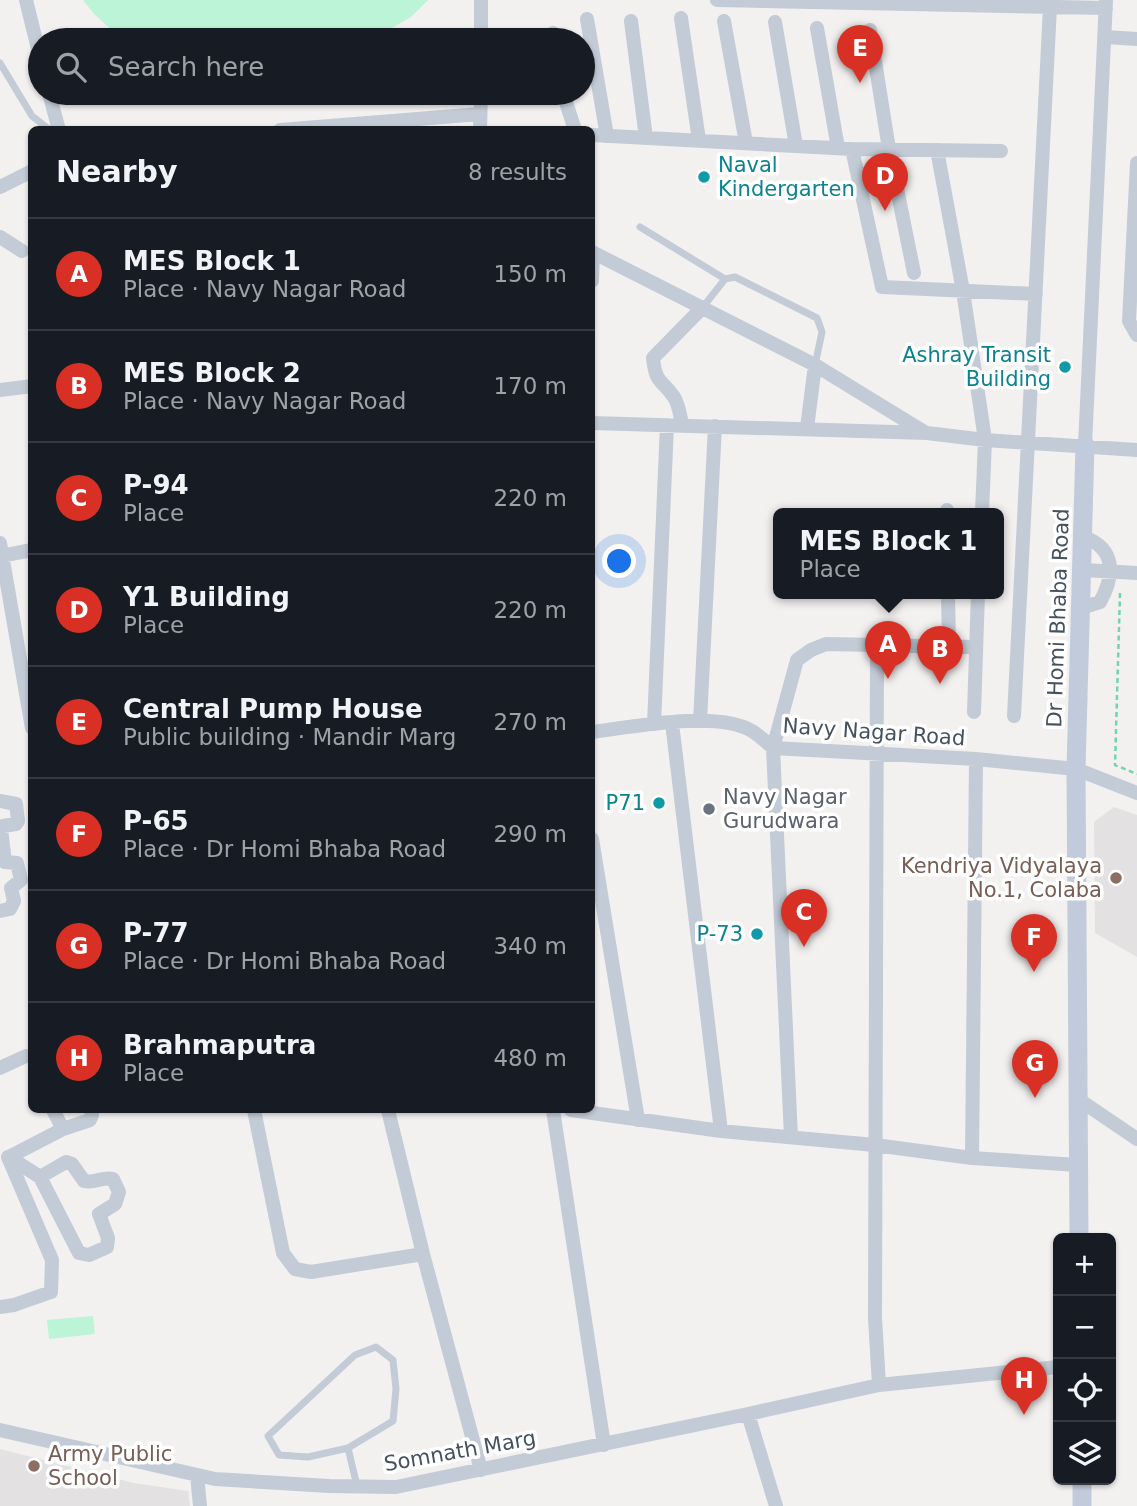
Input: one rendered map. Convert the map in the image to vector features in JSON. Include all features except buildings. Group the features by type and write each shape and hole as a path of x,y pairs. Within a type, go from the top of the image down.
{"street":[{"path":"26,0 33,28"},
{"path":"481,0 481,28"},
{"path":"717,0 1050,7 1106,4"},
{"name":"Dr Homi Bhaba Road","path":"1079,1233 1076,769 1085,445 1106,4"},
{"path":"1014,716 1050,7"},
{"path":"681,18 699,141"},
{"path":"587,19 589,28"},
{"path":"631,21 646,138"},
{"path":"724,21 746,143"},
{"path":"775,22 796,146"},
{"path":"817,28 882,287 1036,294"},
{"path":"870,30 889,149 914,273"},
{"path":"1105,37 1137,39"},
{"path":"595,66 607,136"},
{"path":"52,105 58,126"},
{"path":"480,105 480,126"},
{"path":"567,105 574,126"},
{"path":"331,126 480,114"},
{"path":"595,135 845,148 1001,151"},
{"path":"937,150 963,291 985,440 982,508"},
{"path":"1137,163 1129,321 1137,335"},
{"path":"0,187 28,173"},
{"path":"0,237 22,251"},
{"path":"595,253 815,365 927,433"},
{"path":"653,724 674,425 678,406 674,397 655,376 653,358 703,307"},
{"path":"807,428 815,365"},
{"path":"0,390 28,386"},
{"path":"595,423 927,433 985,440 1137,450"},
{"path":"700,722 715,426"},
{"path":"1084,537 1098,542 1116,571"},
{"path":"28,550 1,551 28,705"},
{"path":"1083,570 1137,573"},
{"path":"1082,608 1100,602 1116,571"},
{"path":"948,599 948,647"},
{"path":"974,712 978,599"},
{"path":"791,1138 773,748 797,660 826,644 975,647"},
{"path":"877,645 875,1318 879,1385"},
{"name":"Navy Nagar Road","path":"595,732 653,724 723,722 751,730 773,748 976,759 1076,769 1137,793"},
{"path":"672,723 721,1131"},
{"path":"972,1157 976,759"},
{"path":"0,801 16,804 18,821 1,829 5,862 18,863 21,880 11,887 14,901 10,909 0,911"},
{"path":"595,857 638,1121"},
{"path":"0,1068 28,1059"},
{"path":"1078,1099 1137,1139"},
{"path":"55,1113 63,1129"},
{"path":"4,1156 63,1129 90,1120 91,1113"},
{"path":"255,1113 284,1253 295,1269 311,1272 423,1254"},
{"path":"389,1113 423,1254 481,1470"},
{"path":"553,1113 604,1445"},
{"path":"589,1113 721,1131 1078,1165"},
{"path":"4,1156 40,1177 79,1253 89,1255 107,1247 108,1238 99,1214 116,1205 120,1192 113,1179 103,1177 90,1183 84,1181 72,1164 66,1162 40,1177"},
{"path":"0,1307 51,1292 52,1260 4,1156"},
{"name":"Somnath Marg","path":"0,1430 215,1479 396,1487 879,1385 1053,1368"},
{"path":"748,1414 776,1506"},
{"path":"197,1475 200,1506"},
{"path":"1082,1485 1082,1506"}],"lane":[{"path":"0,63 32,116 45,126"},
{"path":"640,227 724,279 735,277 817,318 821,332 815,365"},
{"path":"703,307 724,279"},
{"path":"376,1347 393,1360 396,1389 393,1421 348,1448 308,1457 279,1455 268,1436 355,1355 376,1347"},
{"path":"348,1448 357,1487"}],"path":[{"path":"1116,571 1115,765 1137,774"}],"shaded area":[{"name":"Kendriya Vidyalaya No.1, Colaba","path":"1114,807 1137,815 1137,957 1095,933 1094,822"},
{"name":"Army Public School","path":"0,1449 134,1483 188,1491 190,1506 0,1506"}],"green space":[{"path":"83,0 428,0 411,17 392,28 110,28"},
{"path":"93,1316 95,1334 49,1339 47,1320"}],"place":[{"name":"Central Pump House","path":"860,83"},
{"name":"Naval Kindergarten","path":"704,177"},
{"name":"Y1 Building","path":"885,211"},
{"name":"Ashray Transit Building","path":"1065,367"},
{"name":"MES Block 1","path":"888,679"},
{"name":"MES Block 2","path":"940,684"},
{"name":"P71","path":"659,803"},
{"name":"Navy Nagar Gurudwara","path":"709,809"},
{"name":"Kendriya Vidyalaya No.1, Colaba","path":"1116,878"},
{"name":"P-73","path":"757,934"},
{"name":"P-94","path":"804,947"},
{"name":"P-65","path":"1034,972"},
{"name":"P-77","path":"1035,1098"},
{"name":"Brahmaputra","path":"1024,1415"},
{"name":"Army Public School","path":"34,1466"}]}
